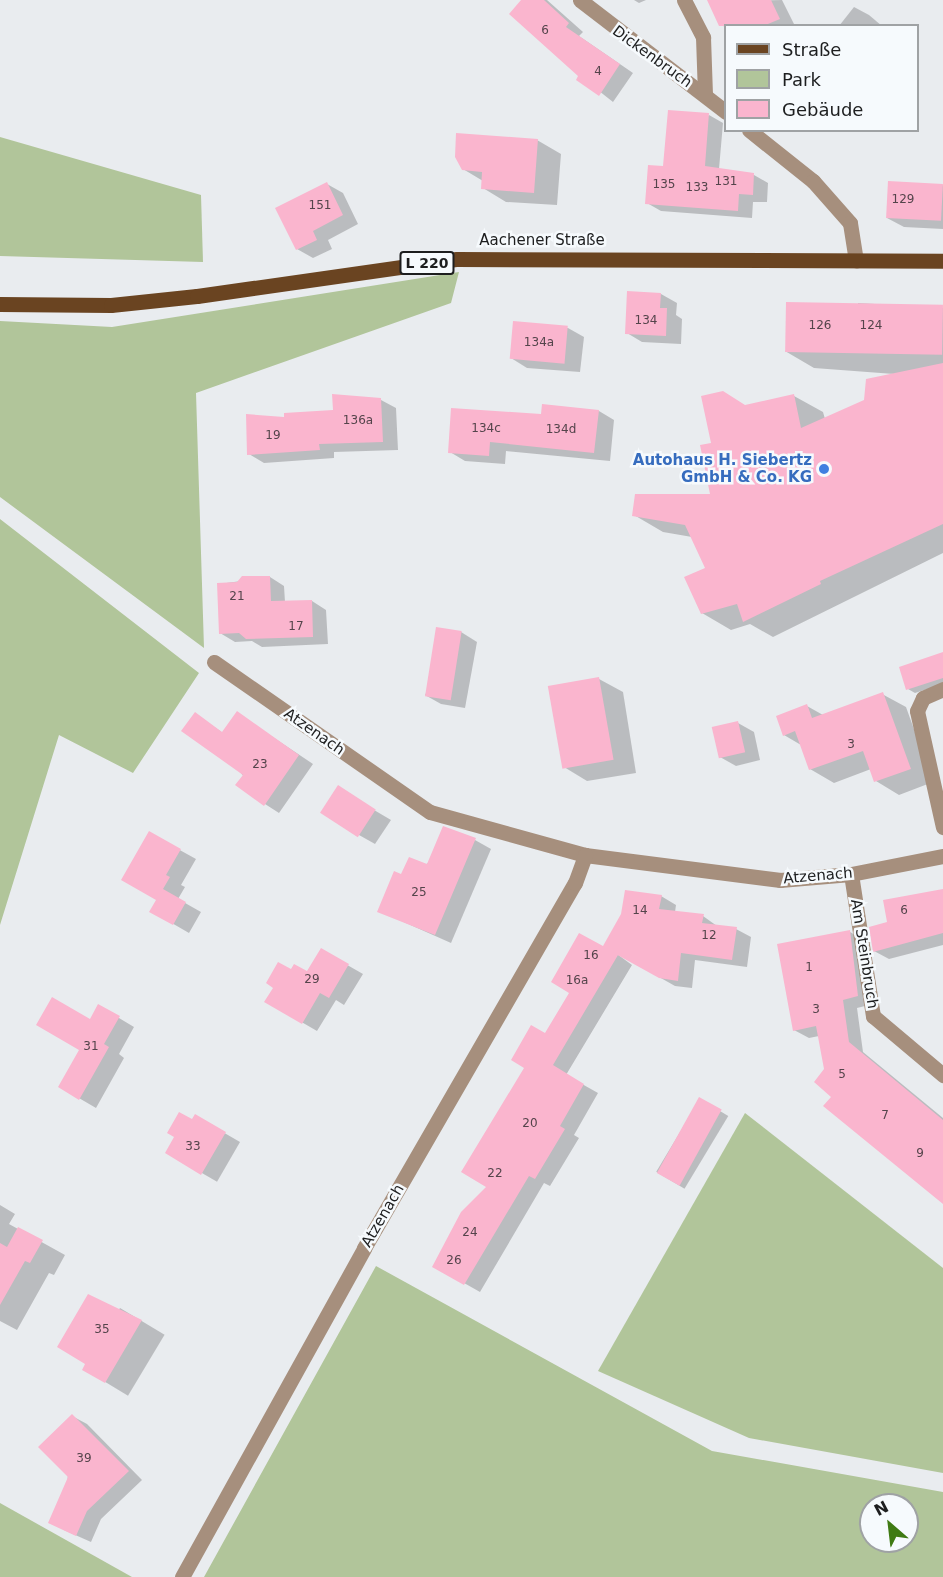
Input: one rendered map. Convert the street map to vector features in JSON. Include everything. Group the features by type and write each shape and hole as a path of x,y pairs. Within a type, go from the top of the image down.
{"main road":[{"name":"Aachener Straße","path":"0,304 111,304 186,297 457,259 943,261"}],"street":[{"name":"Dickenbruch","path":"580,0 724,110"},
{"path":"684,0 703,37 705,95"},
{"path":"751,132 813,182 850,223 856,261"},
{"name":"Atzenach","path":"214,662 430,812 585,855 780,880 850,874 943,856"},
{"path":"943,689 923,698 917,711 943,827"},
{"name":"Atzenach","path":"182,1577 364,1248 575,883 585,855"},
{"name":"Am Steinbruch","path":"850,874 873,1016 943,1075"}],"green space":[{"path":"0,137 201,195 203,262 0,256"},
{"path":"459,272 451,303 196,393 204,648 0,497 0,321 112,327"},
{"path":"0,519 199,673 133,773 59,735 0,925"},
{"path":"745,1113 943,1268 943,1473 749,1438 598,1371"},
{"path":"376,1266 712,1451 943,1492 943,1577 204,1577"},
{"path":"0,1503 132,1577 0,1577"}],"building":[{"path":"521,0 544,0 569,23 566,27 620,64 599,96 576,80 578,76 509,14"},
{"path":"707,0 771,0 780,19 768,24 719,26"},
{"path":"668,110 709,113 705,166 754,173 753,195 739,194 738,211 645,204 648,165 663,166"},
{"path":"456,133 538,139 534,193 481,189 482,172 462,170 455,157"},
{"path":"888,181 943,184 941,221 886,218"},
{"path":"327,182 343,215 313,231 317,240 296,250 275,208"},
{"path":"627,291 661,293 660,308 667,308 666,336 625,334"},
{"path":"786,302 943,305 942,355 785,352"},
{"path":"513,321 568,326 564,364 510,359"},
{"name":"Autohaus H. Siebertz GmbH & Co. KG","path":"943,363 943,524 820,581 821,584 743,622 737,604 701,614 684,577 705,568 685,525 632,516 635,494 710,494 700,445 711,443 701,396 723,391 745,405 794,394 801,428 864,400 866,379"},
{"path":"332,394 381,398 383,442 319,444 320,450 247,455 246,414 284,417 284,413 333,410"},
{"path":"542,404 599,410 594,453 490,442 489,456 448,453 451,408 541,414"},
{"path":"242,576 270,576 271,601 312,600 313,637 246,639 239,633 219,634 217,583 237,582"},
{"path":"436,627 462,631 451,700 425,696"},
{"path":"943,652 943,678 906,690 899,667"},
{"path":"599,677 614,760 562,769 548,686"},
{"path":"883,692 911,769 874,782 863,751 809,770 795,731 783,736 776,716 807,704 812,718"},
{"path":"237,711 299,755 264,806 235,785 243,775 181,731 195,712 222,732"},
{"path":"738,721 745,752 719,758 712,727"},
{"path":"338,785 376,810 358,837 320,813"},
{"path":"443,826 476,838 435,935 377,912 394,871 401,874 409,857 427,864"},
{"path":"149,831 181,849 166,875 170,877 163,889 186,902 173,925 149,912 156,900 121,880"},
{"path":"943,889 943,933 873,952 869,927 887,922 883,900"},
{"path":"625,890 662,895 659,909 704,914 702,923 737,927 732,960 681,953 678,981 659,978 618,955 553,1065 584,1084 560,1126 565,1129 535,1179 529,1176 464,1285 432,1267 461,1212 486,1187 461,1172 524,1068 511,1060 531,1025 545,1033 569,993 551,982 579,933 603,946 621,914"},
{"path":"850,930 858,996 843,1000 849,1042 943,1120 943,1204 823,1106 831,1097 814,1082 824,1069 816,1026 793,1031 777,944"},
{"path":"321,948 349,964 329,998 320,993 302,1024 264,1002 273,988 266,983 278,962 291,969 294,964 307,971"},
{"path":"52,997 90,1019 98,1004 120,1016 104,1044 109,1047 79,1100 58,1087 79,1050 36,1025"},
{"path":"699,1097 722,1110 680,1186 657,1173"},
{"path":"179,1112 192,1119 195,1114 226,1132 201,1175 165,1153 174,1137 167,1133"},
{"path":"18,1227 43,1240 30,1263 25,1261 0,1305 0,1243 7,1247"},
{"path":"88,1294 142,1320 105,1383 82,1370 85,1364 57,1347"},
{"path":"72,1414 129,1471 87,1511 76,1536 48,1523 68,1477 38,1447"}],"place":[{"name":"Autohaus H. Siebertz GmbH & Co. KG","path":"824,469"}]}
